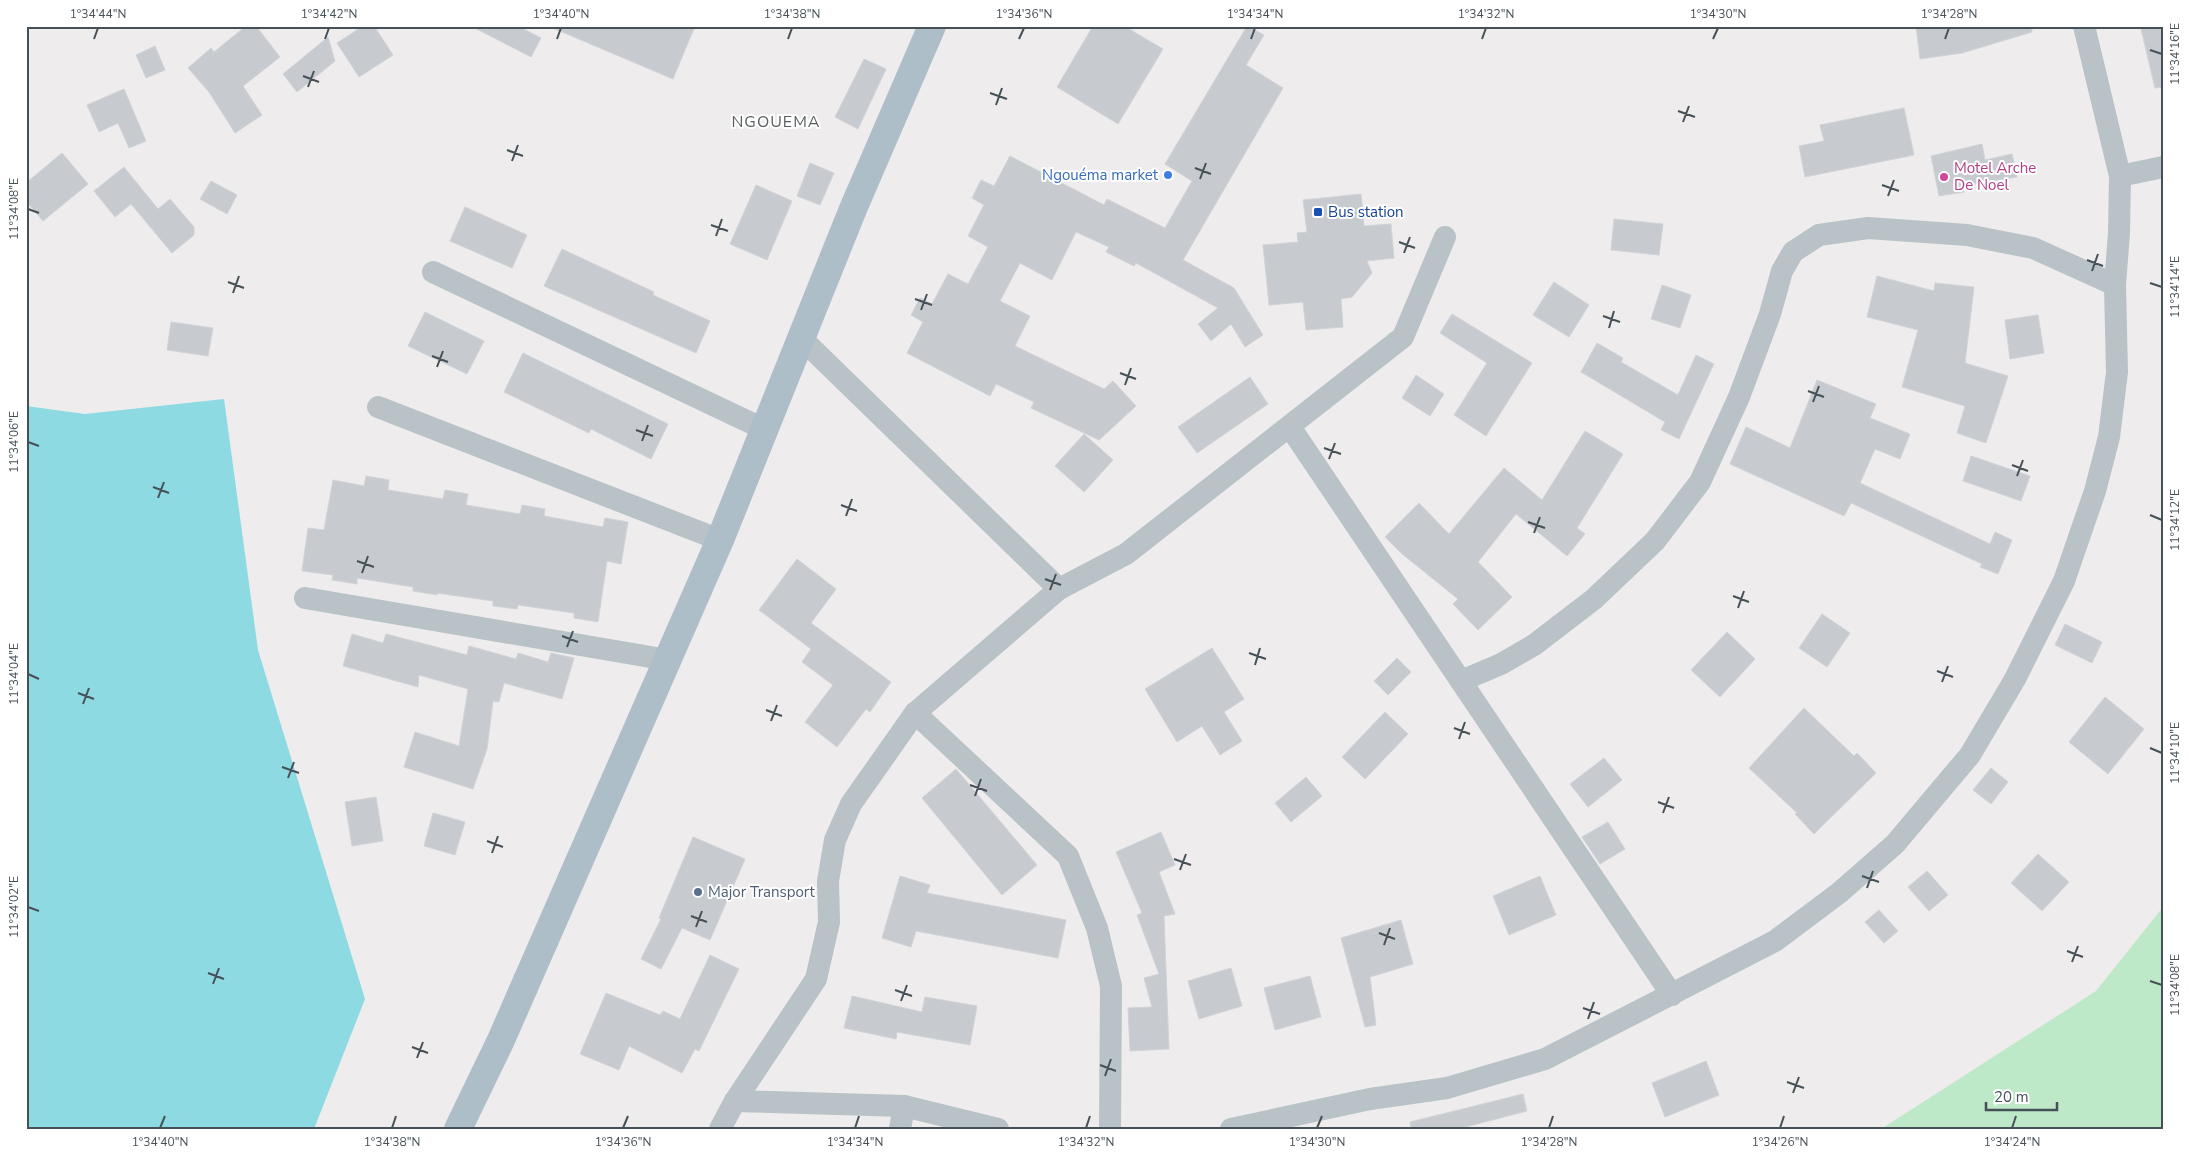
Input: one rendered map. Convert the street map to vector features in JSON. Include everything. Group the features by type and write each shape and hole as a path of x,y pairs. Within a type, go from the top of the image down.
{"main road":[{"path":"458,1129 501,1040 720,540 766,430 853,209 932,26"}],"street":[{"path":"1231,1129 1370,1099 1447,1088 1545,1060 1775,941 1839,892 1895,844 1970,755 2015,679 2064,582 2095,491 2109,437 2117,372 2115,285 2119,233 2120,176 2084,26"},
{"path":"2120,176 2163,167"},
{"path":"1461,681 1501,664 1534,645 1594,599 1655,541 1700,482 1739,397 1770,314 1782,271 1793,252 1819,235 1868,228 1967,235 2033,248 2115,285"},
{"path":"720,1129 735,1101 816,979 829,922 828,881 835,840 851,804 916,713 1059,589 1126,554 1403,337 1445,237"},
{"path":"432,272 766,430"},
{"path":"802,339 1059,589"},
{"path":"378,407 720,540"},
{"path":"1290,427 1672,995"},
{"path":"305,598 668,660"},
{"path":"916,713 1068,856 1097,928 1111,986 1110,1129"},
{"path":"735,1101 904,1106 998,1129"},
{"path":"900,1129 904,1106"}],"green space":[{"path":"2163,907 2163,1129 1881,1129 2096,991"}],"water":[{"path":"224,399 258,650 365,999 314,1129 26,1129 26,406 85,414"}],"building":[{"path":"246,26 256,26 280,57 243,86 262,115 235,133 209,92 188,68 211,48 214,52"},
{"path":"363,26 374,26 393,55 359,77 337,43"},
{"path":"471,26 518,26 541,38 531,57"},
{"path":"548,26 695,26 673,79"},
{"path":"1093,26 1124,26 1163,49 1118,124 1057,87"},
{"path":"1247,26 1264,35 1246,65 1283,88 1183,260 1234,288 1263,335 1245,347 1231,324 1211,341 1198,324 1218,308 1136,263 1134,266 1106,252 1109,247 1076,232 1052,280 1020,263 1000,301 1030,316 1015,346 1104,389 1113,381 1136,406 1099,440 1031,408 1034,402 996,384 990,396 907,353 923,322 911,315 920,298 932,304 948,274 968,284 988,247 968,236 984,205 972,198 981,180 994,186 1010,156 1104,205 1107,199 1165,228 1192,181 1165,164"},
{"path":"1916,26 2031,26 2032,32 1962,53 1920,59"},
{"path":"2151,26 2163,26 2163,87 2155,88 2141,29"},
{"path":"328,37 335,61 297,92 283,74"},
{"path":"155,46 165,70 146,78 136,55"},
{"path":"864,59 886,69 858,129 835,117"},
{"path":"124,89 146,141 129,148 118,123 99,132 87,105"},
{"path":"1904,108 1914,155 1805,177 1799,146 1824,141 1820,125"},
{"path":"1982,144 1985,160 2012,154 2017,177 1963,186 1964,192 1939,196 1931,156"},
{"path":"62,153 88,184 43,221 26,201 26,183"},
{"path":"810,163 834,173 820,205 797,196"},
{"path":"124,167 158,209 170,199 194,227 194,235 172,253 131,204 115,217 94,191"},
{"path":"211,181 237,195 227,214 200,199"},
{"path":"756,185 792,201 767,260 730,244"},
{"path":"1361,194 1364,226 1391,224 1394,258 1367,261 1372,273 1352,297 1341,299 1343,327 1306,330 1303,302 1269,305 1263,245 1298,242 1297,233 1307,232 1303,200"},
{"path":"465,207 527,235 512,268 450,241"},
{"path":"1614,219 1663,224 1659,255 1611,250"},
{"path":"562,249 654,292 653,295 710,321 696,353 544,286"},
{"path":"1877,276 1934,291 1935,283 1974,287 1965,363 2008,376 1986,443 1957,433 1965,406 1902,387 1918,330 1867,317"},
{"path":"1554,282 1589,305 1569,337 1533,315"},
{"path":"1662,285 1691,295 1680,328 1651,319"},
{"path":"425,312 484,341 467,374 408,346"},
{"path":"1452,314 1532,363 1486,436 1454,415 1487,363 1440,333"},
{"path":"2038,315 2044,353 2010,359 2005,320"},
{"path":"171,322 213,328 208,356 167,350"},
{"path":"1597,343 1623,358 1621,362 1678,395 1696,355 1714,364 1679,439 1661,430 1665,422 1581,372"},
{"path":"523,353 668,424 651,459 591,429 589,433 504,392"},
{"path":"1416,375 1444,394 1430,416 1402,398"},
{"path":"1250,377 1268,404 1197,453 1178,427"},
{"path":"1817,380 1876,404 1870,418 1910,434 1900,459 1875,449 1860,483 1990,544 1995,532 2012,540 1998,574 1980,567 1982,564 1851,503 1844,516 1730,464 1746,427 1790,448"},
{"path":"1585,431 1623,454 1577,528 1585,534 1567,556 1516,514 1478,562 1512,597 1478,630 1453,604 1458,599 1401,553 1385,537 1419,503 1449,534 1504,468 1542,500"},
{"path":"1084,434 1113,460 1084,492 1055,466"},
{"path":"1971,456 2030,476 2021,501 1963,481"},
{"path":"366,476 389,480 388,490 443,499 445,490 468,494 466,505 520,514 522,505 545,509 544,516 603,527 605,518 628,522 621,564 607,561 598,622 574,618 574,613 518,605 517,609 493,606 493,601 413,591 413,587 357,578 357,584 332,580 333,575 302,571 308,528 324,530 333,480 364,486"},
{"path":"797,559 836,589 811,623 891,682 870,712 866,709 837,747 805,722 833,685 802,662 811,649 759,610"},
{"path":"1822,614 1850,633 1827,667 1799,648"},
{"path":"2065,624 2102,642 2092,663 2055,645"},
{"path":"1727,632 1755,659 1720,697 1691,670"},
{"path":"352,634 383,643 386,634 467,655 469,646 516,659 518,653 548,662 551,653 574,658 562,699 504,683 499,702 493,701 487,749 473,789 404,767 415,732 459,746 468,689 419,675 418,687 343,666"},
{"path":"1212,648 1244,699 1224,712 1242,741 1220,755 1202,726 1177,742 1145,689"},
{"path":"1397,658 1411,672 1388,695 1374,681"},
{"path":"2105,697 2144,729 2108,774 2069,742"},
{"path":"1804,708 1854,756 1857,753 1876,773 1814,834 1795,814 1797,813 1749,768"},
{"path":"1385,712 1408,734 1365,779 1342,757"},
{"path":"1604,758 1622,780 1588,807 1570,784"},
{"path":"1991,768 2008,782 1991,804 1973,790"},
{"path":"956,769 1037,865 1002,895 922,798"},
{"path":"1306,777 1322,796 1291,822 1275,803"},
{"path":"376,797 383,841 352,846 345,802"},
{"path":"433,813 465,822 455,855 424,846"},
{"path":"1608,822 1625,849 1600,864 1582,837"},
{"path":"1161,832 1175,865 1159,872 1175,914 1164,916 1169,1049 1130,1051 1128,1008 1152,1007 1144,978 1159,974 1137,915 1142,913 1116,852"},
{"path":"693,837 745,859 710,940 682,928 661,969 641,959 661,919 659,918"},
{"path":"2038,854 2069,882 2042,911 2011,883"},
{"path":"1927,871 1948,895 1929,911 1908,887"},
{"path":"900,876 930,885 927,893 1066,920 1058,958 916,931 911,947 882,938"},
{"path":"1540,876 1556,915 1509,935 1493,896"},
{"path":"1879,910 1898,931 1884,943 1865,922"},
{"path":"1401,920 1413,964 1370,977 1376,1025 1365,1027 1341,938"},
{"path":"710,955 739,969 699,1051 695,1049 682,1073 629,1046 619,1070 580,1054 606,993 660,1015 663,1011 680,1019"},
{"path":"1231,968 1242,1006 1199,1019 1188,981"},
{"path":"1310,976 1321,1017 1275,1030 1264,988"},
{"path":"852,996 922,1012 925,997 977,1006 970,1045 897,1032 896,1039 844,1028"},
{"path":"1706,1061 1719,1095 1665,1117 1652,1083"},
{"path":"1523,1094 1527,1111 1458,1129 1411,1129 1410,1122"}],"place":[{"name":"Ngouéma market","path":"1168,175"},
{"name":"Motel Arche De Noel","path":"1944,177"},
{"name":"Bus station","path":"1318,212"},
{"name":"Major Transport","path":"698,892"}],"district":[{"name":"NGOUEMA","path":"776,121"}]}
